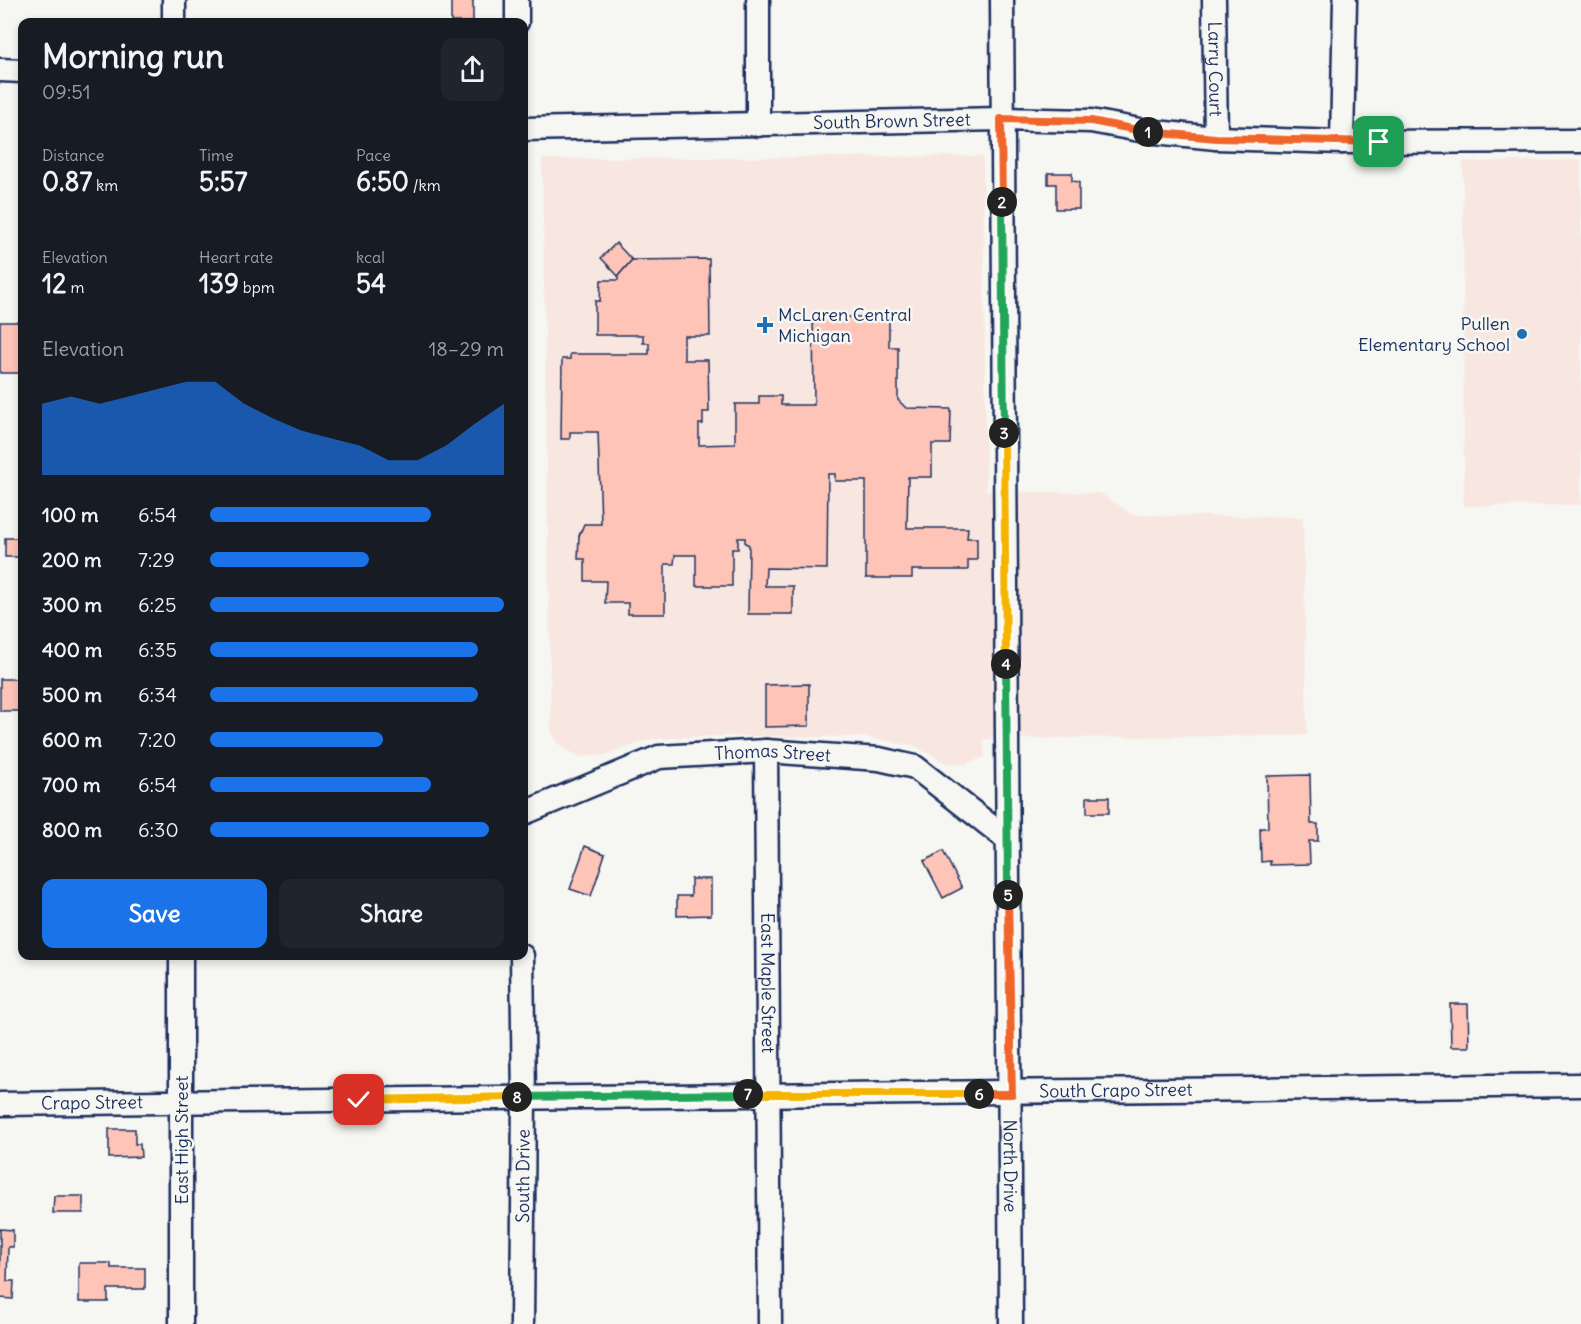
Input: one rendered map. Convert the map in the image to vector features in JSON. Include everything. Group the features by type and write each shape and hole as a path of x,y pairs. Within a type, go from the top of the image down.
{"street":[{"path":"174,0 174,18"},
{"path":"517,0 517,18"},
{"path":"758,0 758,125"},
{"name":"North Drive","path":"1002,0 1007,839 1012,1094 1011,1324"},
{"name":"Larry Court","path":"1214,0 1216,138"},
{"path":"1342,142 1345,0"},
{"path":"0,70 18,71"},
{"name":"South Brown Street","path":"528,129 1001,119 1091,121 1145,131 1216,138 1342,142 1581,141"},
{"name":"Thomas Street","path":"528,811 659,757 766,751 879,759 915,767 1007,839"},
{"name":"East Maple Street","path":"766,751 770,1324"},
{"name":"East High Street","path":"181,960 181,1324"},
{"name":"South Drive","path":"522,960 524,1097 522,1324"},
{"name":"South Crapo Street","path":"182,1104 524,1097 1012,1094 1581,1085"},
{"name":"Crapo Street","path":"0,1104 182,1104"}],"shaded area":[{"name":"McLaren Central Michigan","path":"983,156 986,491 1100,493 1133,515 1303,517 1307,735 983,739 985,757 966,764 946,763 915,746 866,737 716,736 652,739 604,755 581,757 563,749 551,732 542,159"},
{"name":"Pullen Elementary School","path":"1581,160 1581,505 1464,506 1463,162"}],"building":[{"path":"451,0 473,0 473,18 451,18"},
{"path":"1048,173 1072,173 1072,181 1079,182 1079,209 1056,209 1056,184 1048,184"},
{"path":"616,243 632,260 618,276 601,258"},
{"name":"McLaren Central Michigan","path":"709,259 710,336 684,336 684,360 708,360 709,412 703,412 703,424 699,424 699,445 735,444 735,404 759,404 759,396 781,396 781,405 814,405 813,317 889,317 889,347 898,347 898,400 906,408 951,409 950,444 932,444 932,477 908,477 907,528 968,528 967,538 977,538 977,560 968,560 968,570 912,570 912,578 866,578 866,481 835,481 835,474 828,474 827,569 766,568 765,586 793,586 793,614 748,614 749,545 745,543 745,538 738,538 738,549 732,549 732,586 696,586 696,555 675,555 674,564 665,564 665,614 628,614 628,603 605,603 606,581 585,581 585,559 578,559 579,536 584,524 601,524 598,432 570,432 570,439 561,439 562,359 570,359 570,354 649,354 649,343 643,343 643,335 595,335 595,301 600,301 601,280 618,280 618,276 632,260"},
{"path":"0,322 18,322 18,373 0,373"},
{"path":"5,538 18,538 18,557 5,557"},
{"path":"0,679 18,679 18,711 0,711"},
{"path":"809,684 809,726 765,727 765,685"},
{"path":"1310,775 1311,824 1318,824 1318,841 1309,841 1310,864 1270,865 1270,861 1261,862 1260,828 1268,828 1267,776"},
{"path":"1087,797 1109,797 1109,813 1087,813"},
{"path":"585,846 605,854 591,896 570,889"},
{"path":"943,851 962,888 943,898 924,861"},
{"path":"691,879 711,879 711,915 677,916 677,896 691,896"},
{"path":"1450,1004 1468,1004 1469,1047 1451,1047"},
{"path":"109,1129 135,1129 135,1144 140,1144 141,1157 109,1158"},
{"path":"54,1196 83,1196 83,1213 53,1213"},
{"path":"0,1229 13,1230 13,1247 8,1247 7,1281 14,1281 13,1299 0,1298"},
{"path":"79,1263 111,1263 111,1268 145,1268 145,1289 108,1289 108,1302 79,1302"}],"place":[{"name":"McLaren Central Michigan","path":"765,325"},
{"name":"Pullen Elementary School","path":"1522,334"}],"route":[{"path":"359,1100 768,1094 1012,1094 1007,839 1001,119 1091,121 1145,131 1216,138 1379,142"}]}
